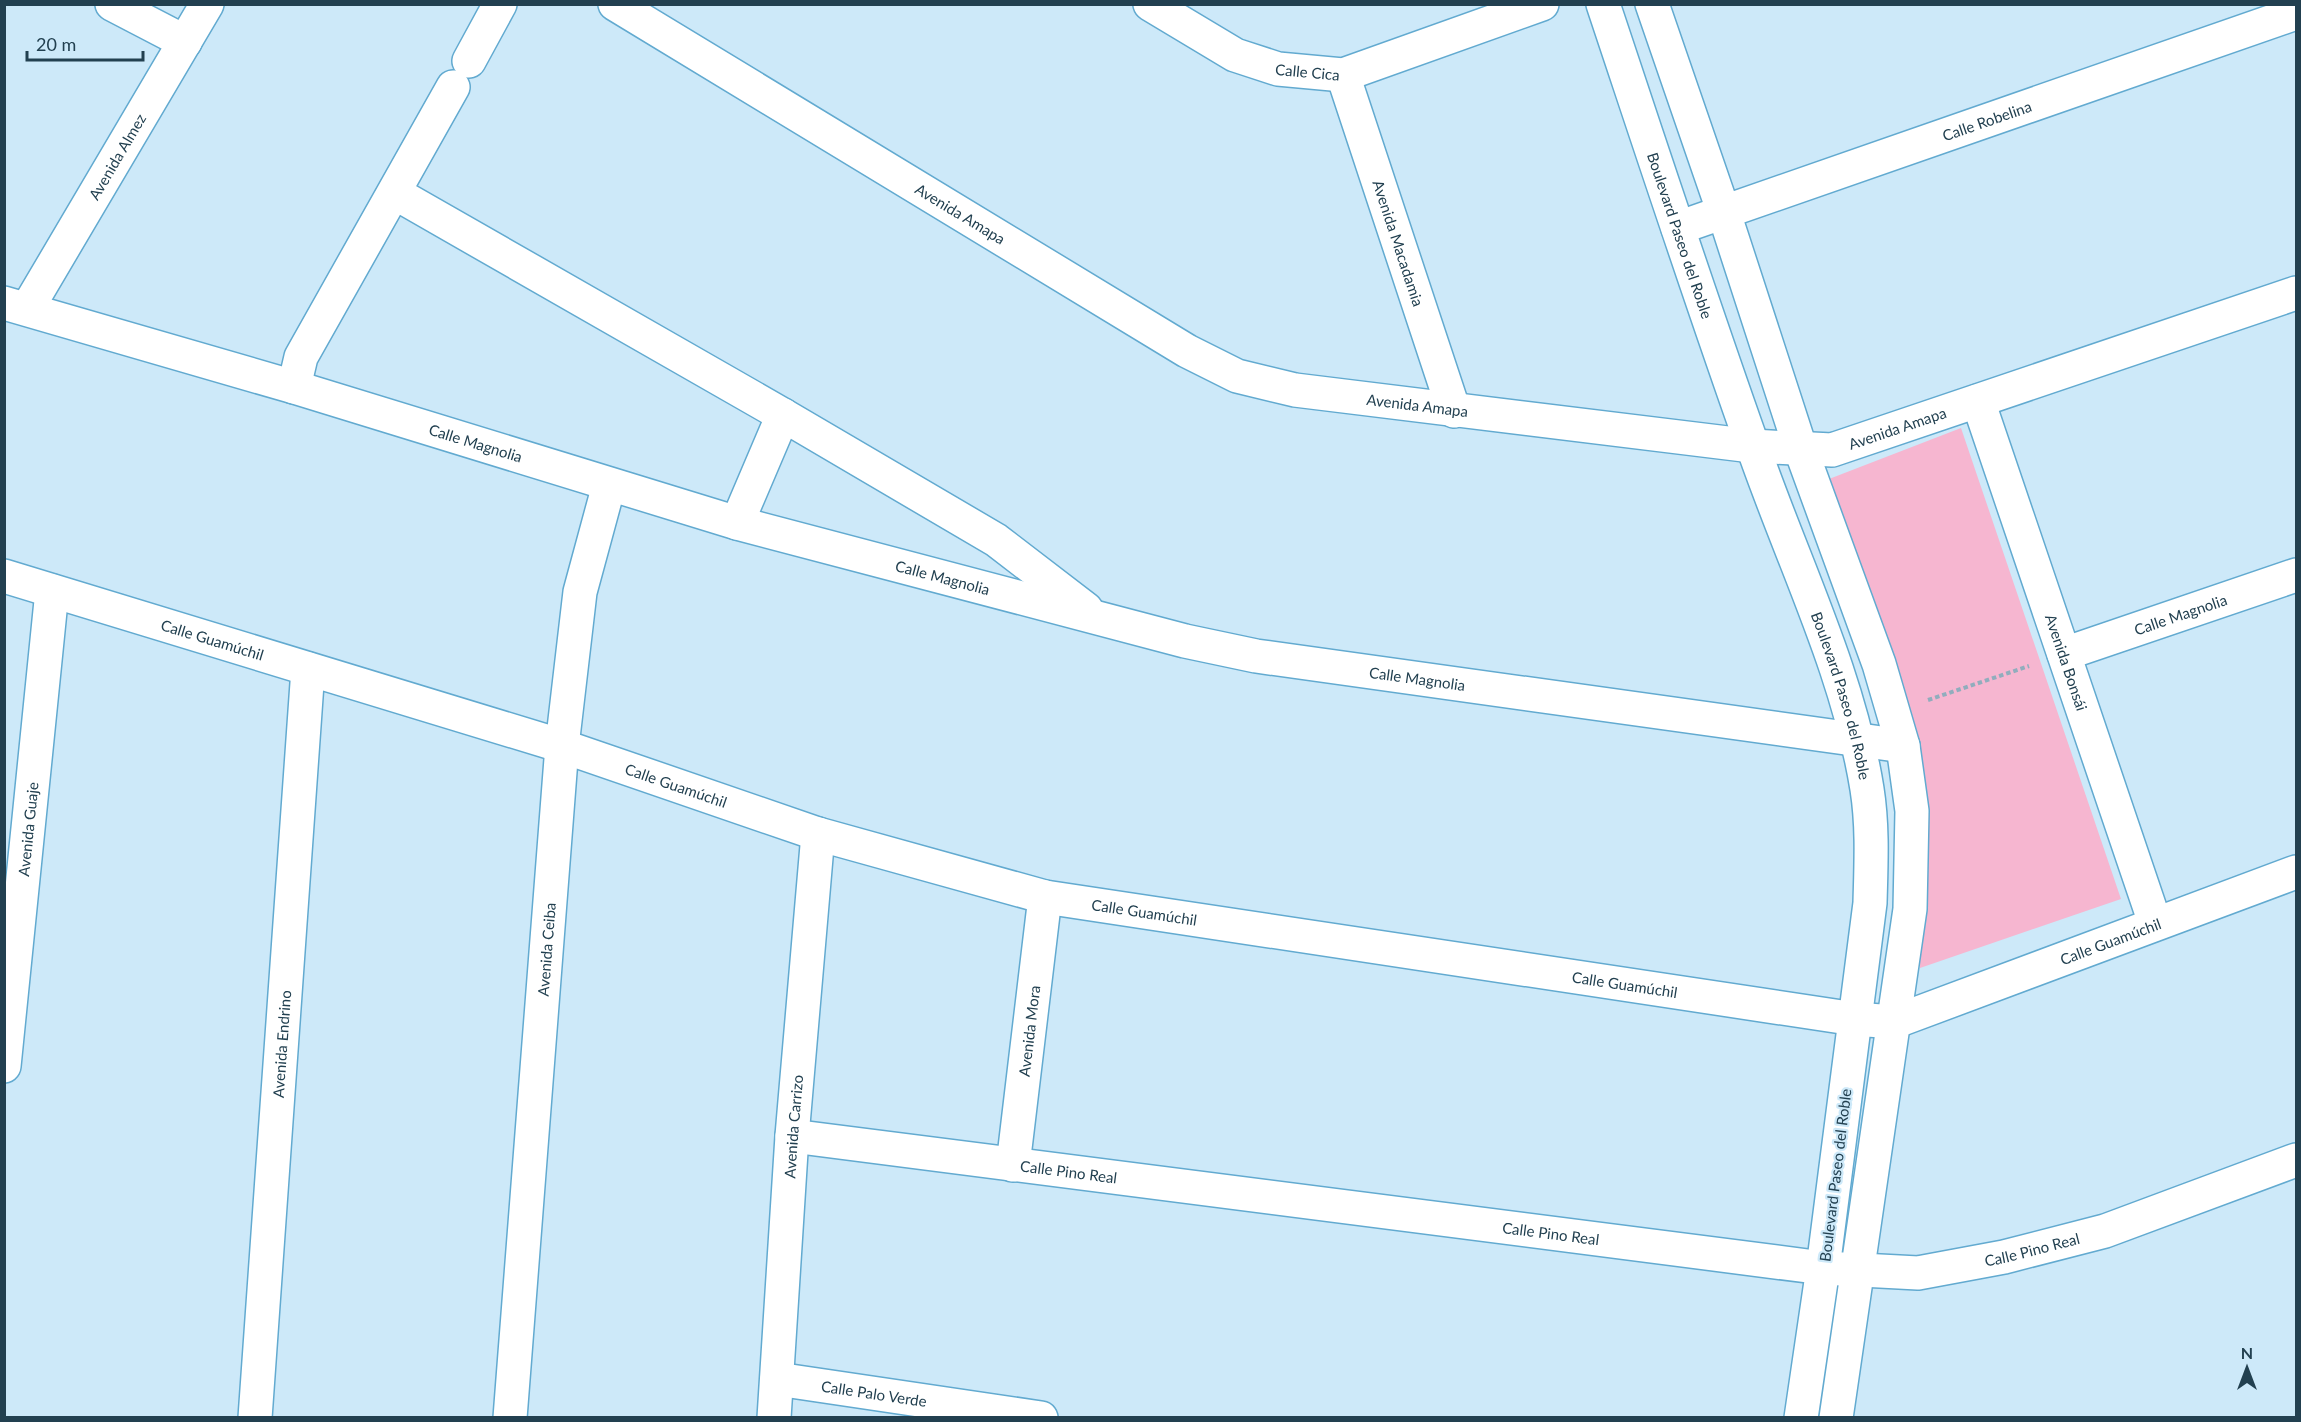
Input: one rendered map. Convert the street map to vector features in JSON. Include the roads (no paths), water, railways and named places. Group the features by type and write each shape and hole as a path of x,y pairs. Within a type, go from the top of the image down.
{"street":[{"path":"112,4 185,42"},
{"name":"Avenida Almez","path":"16,306 207,4"},
{"path":"294,387 301,357 500,4"},
{"name":"Avenida Amapa","path":"615,4 1187,351 1237,376 1295,390 1752,446 1832,450 2296,293"},
{"name":"Calle Cica","path":"1150,4 1235,55 1278,69 1344,75 1542,4"},
{"name":"Boulevard Paseo del Roble","path":"1603,4 1752,446 1803,576 1857,739 1868,791 1872,843 1870,903 1823,1268 1801,1418"},
{"path":"1652,4 1724,213 1800,450 1875,653 1903,746 1912,811 1910,909 1836,1418"},
{"name":"Calle Robelina","path":"1678,228 2296,13"},
{"name":"Avenida Macadamia","path":"1344,75 1454,411"},
{"path":"395,193 996,540 1100,619"},
{"name":"Calle Magnolia","path":"16,306 294,387 737,523 1185,641 1256,656 1903,746"},
{"name":"Avenida Bonsái","path":"1978,401 2155,923"},
{"path":"737,523 783,415"},
{"name":"Avenida Ceiba","path":"510,1418 562,746 580,592 609,485"},
{"name":"Calle Magnolia","path":"2064,654 2296,575"},
{"name":"Calle Guamúchil","path":"4,576 562,746 818,834 1045,897 1855,1019 1894,1022 2296,872"},
{"name":"Avenida Guaje","path":"4,1066 52,591"},
{"name":"Avenida Endrino","path":"255,1418 308,669"},
{"name":"Avenida Carrizo","path":"774,1418 792,1137 818,834"},
{"name":"Avenida Mora","path":"1013,1165 1045,897"},
{"name":"Calle Pino Real","path":"792,1137 1823,1268 1918,1273 2004,1257 2083,1237 2296,1160"},
{"name":"Calle Palo Verde","path":"777,1379 1041,1418"}]}
